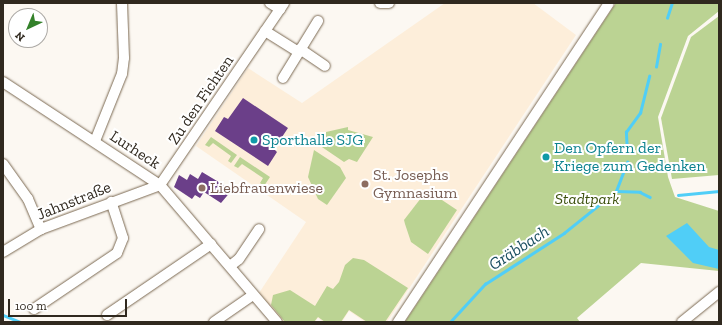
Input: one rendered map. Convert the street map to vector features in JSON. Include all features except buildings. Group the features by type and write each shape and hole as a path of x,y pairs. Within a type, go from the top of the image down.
{"street":[{"path":"95,141 122,74 124,58 122,3"},
{"path":"270,3 282,6"},
{"path":"380,3 389,3"},
{"path":"398,322 609,3"},
{"name":"Zu den Fichten","path":"160,185 282,6"},
{"path":"283,78 318,22"},
{"path":"265,31 325,66"},
{"name":"Lurheck","path":"3,82 160,185 277,322"},
{"path":"3,164 28,199 41,229"},
{"name":"Jahnstraße","path":"3,252 41,229 160,185"},
{"path":"34,309 117,253 123,238 111,202"},
{"path":"230,266 239,259 259,229"},
{"path":"107,315 211,244"},
{"path":"682,322 719,292"},
{"path":"214,322 253,295"}],"shaded area":[{"name":"St. Josephs Gymnasium","path":"445,3 533,3 576,35 387,322 365,322 349,311 342,322 323,322 318,318 315,322 283,322 259,293 306,222 196,146 248,68 302,103"}],"green space":[{"name":"Stadtpark","path":"616,3 719,3 719,11 688,36 658,117 668,177 675,197 719,211 719,271 641,263 577,318 580,322 405,322"},
{"path":"719,16 719,175 672,179 661,118 691,37"},
{"path":"348,127 348,130 373,137 357,162 349,159 344,162 316,143 326,132"},
{"path":"211,137 237,155 231,163 228,161 231,156 213,143 209,147 205,145"},
{"path":"314,150 340,167 346,178 327,205 318,199 308,177"},
{"path":"240,157 270,177 264,186 260,183 263,178 242,164 238,168 234,166"},
{"path":"421,198 442,200 457,210 428,254 411,242 404,220"},
{"path":"353,258 364,260 408,288 385,322 367,322 349,310 341,322 325,322 318,317 314,322 285,322 271,305 273,295 290,290 315,306 327,286 333,289 339,282 345,265"}],"water":[{"path":"687,223 709,247 719,250 719,269 693,263 666,236"}],"waterway":[{"path":"667,18 672,3"},
{"path":"656,67 660,44"},
{"path":"627,153 626,132 640,113 649,76"},
{"path":"616,191 627,162"},
{"name":"Gräbbach","path":"450,322 485,284 564,233 616,191 640,192 650,197"},
{"name":"Gräbbach","path":"678,195 719,191"},
{"name":"Gräbbach","path":"3,315 20,322"}],"place":[{"name":"Sporthalle SJG","path":"254,140"},
{"name":"Den Opfern der Kriege zum Gedenken","path":"546,157"},
{"name":"St. Josephs Gymnasium","path":"365,184"},
{"name":"Liebfrauenwiese","path":"202,188"}]}
